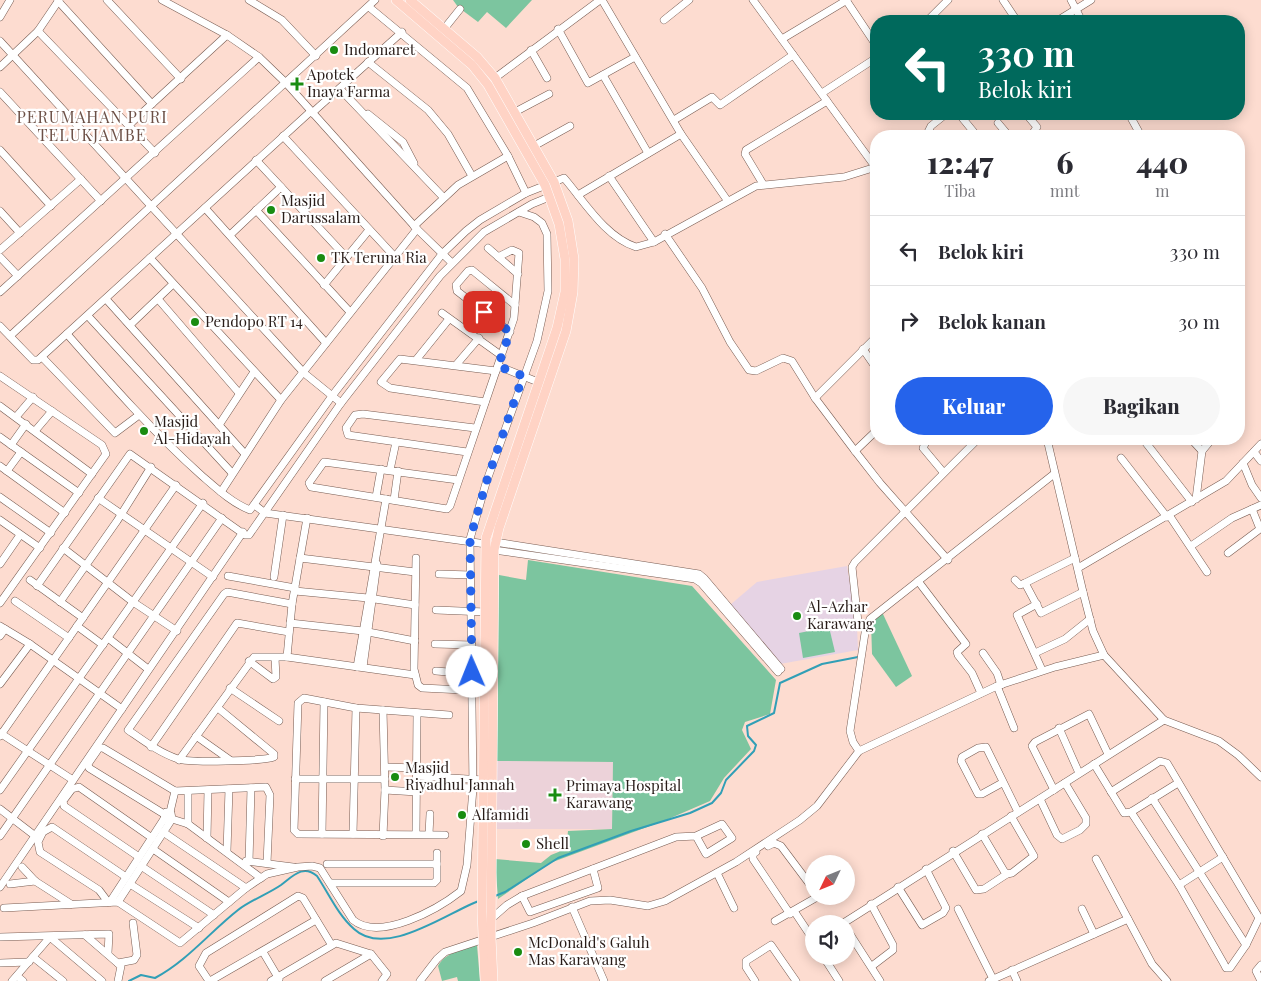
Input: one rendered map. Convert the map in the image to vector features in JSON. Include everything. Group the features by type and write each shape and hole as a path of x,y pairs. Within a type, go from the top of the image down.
{"main road":[{"path":"396,0 481,76 549,183"},
{"path":"410,0 477,57 495,78 534,146 549,183 565,259 565,292 557,328 490,525 492,545 487,885 482,912 493,981"},
{"path":"485,981 486,939 491,919 491,907 483,870 486,612 492,545 566,331 573,292 574,259 568,222 553,195"},
{"path":"527,415 536,418"}],"street":[{"path":"0,17 10,0"},
{"path":"0,67 38,31 58,0 152,104"},
{"path":"107,0 181,79"},
{"path":"162,0 227,35 259,57 286,83 416,227 452,263"},
{"path":"249,0 282,20 316,56"},
{"path":"10,336 375,0"},
{"path":"495,78 558,29 601,0 681,134 727,200"},
{"path":"664,20 689,0"},
{"path":"753,0 870,160"},
{"path":"782,40 846,0 870,36"},
{"path":"933,15 948,0"},
{"path":"1003,0 1013,15"},
{"path":"1071,0 1079,15"},
{"path":"1066,15 1091,0"},
{"path":"369,6 467,88 508,156 526,193"},
{"path":"444,29 460,9"},
{"path":"558,29 587,82 635,57"},
{"path":"38,31 155,152"},
{"path":"0,326 33,360 36,362 42,358 256,160 340,89 402,32"},
{"path":"130,124 227,35"},
{"path":"0,41 304,373 341,403"},
{"path":"531,50 547,78"},
{"path":"674,120 712,97 720,105 794,55"},
{"path":"0,292 259,57"},
{"path":"368,62 428,110 448,134 472,176"},
{"path":"822,94 870,62"},
{"path":"603,75 648,153"},
{"path":"340,89 443,197"},
{"path":"0,92 101,201"},
{"path":"515,112 549,94"},
{"path":"763,184 745,154 746,150 827,101"},
{"path":"928,130 939,120"},
{"path":"964,120 972,130"},
{"path":"1031,120 1037,127 1035,130"},
{"path":"998,123 1004,130"},
{"path":"534,146 570,126"},
{"path":"578,195 681,134"},
{"path":"284,136 394,256"},
{"path":"0,150 51,206"},
{"path":"221,492 281,400 304,373 416,227 443,197 472,176 508,156"},
{"path":"256,160 346,257"},
{"path":"67,334 139,415 174,450 221,492 242,507 250,510 256,506 332,396 442,254 473,226 526,193 564,178 604,225 630,245 643,246 654,242 727,200 763,184 844,177 870,170"},
{"path":"610,176 654,242"},
{"path":"0,250 81,179"},
{"path":"230,234 281,187"},
{"path":"37,586 128,456 134,455 151,466 222,518 249,535 341,403 452,263 484,232 553,195"},
{"path":"205,208 326,343"},
{"path":"256,210 350,312"},
{"path":"0,211 20,233"},
{"path":"238,860 320,868 353,920 360,926 380,926 412,921 450,900 460,891 467,865 473,788 470,542 474,519 523,376 537,341 545,312 548,291 547,234 534,217 519,212"},
{"path":"324,284 369,230"},
{"path":"665,234 702,288 730,342 750,370 756,370 783,358 788,358 792,361 815,398 855,452 948,560"},
{"path":"488,248 518,274"},
{"path":"458,480 324,462 309,483 311,487 447,509 450,506 467,452 510,332 516,305 518,252 512,250 498,257"},
{"path":"0,257 18,276"},
{"path":"150,258 281,400"},
{"path":"510,332 457,291 456,285 468,271 472,270 516,305"},
{"path":"130,325 173,284"},
{"path":"106,299 245,454"},
{"path":"158,299 240,393"},
{"path":"442,313 502,356"},
{"path":"88,316 232,473"},
{"path":"416,360 449,319"},
{"path":"456,365 479,338"},
{"path":"815,398 870,343"},
{"path":"863,349 870,359"},
{"path":"42,358 115,433 139,415"},
{"path":"485,402 390,388 381,382 396,360 416,360 497,368 538,382"},
{"path":"219,425 254,372"},
{"path":"0,376 102,445 105,457 0,603"},
{"path":"16,417 33,397"},
{"path":"0,406 92,474"},
{"path":"35,431 52,411"},
{"path":"467,452 348,435 345,432 355,415 363,414 476,428"},
{"path":"11,444 26,424"},
{"path":"855,452 870,437"},
{"path":"0,438 78,493"},
{"path":"390,470 396,442"},
{"path":"1078,568 1226,481 1261,444"},
{"path":"924,445 923,448 944,472"},
{"path":"868,623 860,624 858,622 852,567 858,556 972,445"},
{"path":"1048,445 1082,592 1104,656 1164,720 1219,740 1234,751 1261,777"},
{"path":"1148,445 1194,500"},
{"path":"1196,445 1202,451"},
{"path":"1194,500 1202,451 1207,445"},
{"path":"7,471 21,452"},
{"path":"1254,452 1261,461"},
{"path":"1121,458 1191,546 1207,572"},
{"path":"1243,463 1252,485 1261,498"},
{"path":"0,466 65,512"},
{"path":"60,602 86,566 151,466"},
{"path":"376,497 381,469"},
{"path":"394,500 398,471"},
{"path":"859,751 853,742 850,731 868,623 880,610 948,560 1054,474"},
{"path":"73,780 1,734 176,485"},
{"path":"0,497 51,533"},
{"path":"98,498 213,577"},
{"path":"360,667 386,499"},
{"path":"0,790 170,547 203,503"},
{"path":"1191,546 1232,518 1261,504"},
{"path":"256,506 265,513 492,545 695,579 701,583 779,670"},
{"path":"1228,552 1260,529 1252,509"},
{"path":"274,577 283,515"},
{"path":"0,836 222,518"},
{"path":"286,658 292,604 307,518"},
{"path":"0,522 40,548"},
{"path":"0,887 243,532"},
{"path":"0,564 20,534"},
{"path":"63,548 132,602 177,631"},
{"path":"300,558 415,572"},
{"path":"416,558 414,676 419,687 484,691"},
{"path":"1015,580 1020,585 1075,558"},
{"path":"439,574 471,574"},
{"path":"228,576 295,589 415,605"},
{"path":"30,580 83,618"},
{"path":"918,581 966,644 958,652 958,655 972,673 981,693"},
{"path":"1025,583 1041,613 1044,614 1082,592"},
{"path":"218,708 274,754 271,758 179,760 151,747 128,730 221,596 228,592 292,604"},
{"path":"15,601 69,638"},
{"path":"1037,604 1017,614 1042,670"},
{"path":"436,610 486,612"},
{"path":"1035,653 1065,639 1090,619"},
{"path":"151,747 237,623 289,632"},
{"path":"290,623 366,632 415,641"},
{"path":"77,626 127,653 148,670"},
{"path":"0,636 3,628 30,644 122,709"},
{"path":"0,684 30,644"},
{"path":"435,644 472,646"},
{"path":"984,653 997,673 999,685 1014,728"},
{"path":"179,760 218,708 249,661 256,656 360,667 414,676"},
{"path":"420,981 437,958 445,952 486,939 590,900 610,900 648,906 666,901 760,847 817,806 859,751 999,685 1042,670 1104,656"},
{"path":"249,661 273,679 276,676 275,658"},
{"path":"436,671 473,674"},
{"path":"230,688 279,721"},
{"path":"444,835 298,834 294,830 295,779 298,703 304,698 356,708 448,715"},
{"path":"322,834 324,702"},
{"path":"353,834 356,708"},
{"path":"383,710 385,767 383,836"},
{"path":"416,834 417,713"},
{"path":"1054,790 1032,746 1059,728 1089,714 1108,754"},
{"path":"855,915 954,851 1164,720"},
{"path":"1059,728 1079,772"},
{"path":"196,736 231,760"},
{"path":"101,747 175,791 266,787 270,795 270,864 264,876 188,824 168,817 95,772 89,768 88,764 101,747"},
{"path":"954,851 976,890 984,889 1034,856 1015,814 1002,783 986,747 978,748 962,757 961,761 978,794 982,794 1002,783"},
{"path":"1111,792 1160,761 1167,763 1259,918 1246,945 1230,968 1226,968 1179,885 1131,812"},
{"path":"1094,764 1120,810 1127,814 1178,783"},
{"path":"385,767 438,777 473,779 484,784"},
{"path":"437,786 438,777"},
{"path":"295,779 385,779"},
{"path":"1040,799 1057,835 1062,839 1080,830 1086,824 1086,818 1065,783"},
{"path":"385,790 437,786 473,788 484,784"},
{"path":"139,857 64,806 63,801 72,789 79,787 152,838"},
{"path":"249,862 251,788"},
{"path":"227,851 229,789"},
{"path":"206,838 208,790"},
{"path":"112,902 141,866 163,832 175,791"},
{"path":"188,791 188,824"},
{"path":"1152,798 1246,945"},
{"path":"0,809 34,835"},
{"path":"429,834 430,814"},
{"path":"128,880 139,857 168,817"},
{"path":"491,919 507,905 522,896 676,837 696,836 722,824 732,838 706,854 696,836"},
{"path":"199,928 52,827 43,832 38,842 40,852 99,890 112,902 180,943 199,928 246,888 264,876 298,867"},
{"path":"163,832 246,888"},
{"path":"982,834 1007,874"},
{"path":"469,842 484,843"},
{"path":"805,879 777,843 753,854 753,860 805,929"},
{"path":"152,849 229,902"},
{"path":"331,884 428,885 437,880 438,853"},
{"path":"1179,885 1223,857"},
{"path":"1096,859 1152,964 1167,981"},
{"path":"327,864 437,864"},
{"path":"467,865 483,870"},
{"path":"141,866 214,915"},
{"path":"22,868 35,881 71,904"},
{"path":"522,896 530,912 598,888 593,869"},
{"path":"898,887 919,923 925,925 943,914 946,908 926,869"},
{"path":"717,873 734,908"},
{"path":"10,884 35,881"},
{"path":"316,920 209,981 199,966 206,953 295,897 303,898 331,944"},
{"path":"4,908 112,902"},
{"path":"775,921 805,904"},
{"path":"871,904 894,945 890,954 872,966"},
{"path":"572,907 604,981"},
{"path":"1082,909 1094,934"},
{"path":"958,910 991,980 1128,919"},
{"path":"118,963 134,960 137,955 133,923"},
{"path":"0,937 109,934 108,954"},
{"path":"85,935 121,966 118,981"},
{"path":"23,981 14,978 50,937"},
{"path":"50,937 102,981"},
{"path":"855,941 880,981"},
{"path":"271,981 279,979 331,944 339,942 371,954 386,974 382,981"},
{"path":"755,981 746,967 746,961 771,945 796,981"},
{"path":"262,952 279,979"},
{"path":"325,981 371,954"},
{"path":"0,963 31,959 63,981"},
{"path":"829,965 839,981"},
{"path":"1261,965 1256,970 1261,981"},
{"path":"1012,970 1017,981"}],"shaded area":[{"name":"Al-Azhar Karawang","path":"847,566 857,626 858,650 780,664 730,605 757,582"},
{"name":"Primaya Hospital Karawang","path":"497,761 613,762 612,829 496,829"}],"green space":[{"path":"453,0 532,0 506,28 487,12 478,22 458,7"},
{"path":"528,560 692,586 776,680 770,714 745,722 742,730 751,749 724,778 710,801 666,820 550,863 498,899 495,859 541,863 551,855 566,849 568,831 612,829 613,762 497,761 499,575 526,580"},
{"path":"882,612 912,676 896,687 872,654 871,621"},
{"path":"829,627 835,652 803,658 799,633"},
{"path":"477,945 480,981 458,981 457,977 442,981 438,966 441,961 455,952"}],"waterway":[{"path":"495,896 505,892 558,858 631,831 690,813 712,803 721,793 726,780 754,751 756,745 748,736 747,726 774,713 780,683 822,664 858,657"},
{"path":"129,981 141,975 155,978 167,971 188,955 238,910 303,871 317,876 343,917 354,929 367,937 383,939 399,936 434,923 479,901"}],"place":[{"name":"Indomaret","path":"334,50"},
{"name":"Apotek Inaya Farma","path":"297,84"},
{"name":"Masjid Darussalam","path":"271,210"},
{"name":"TK Teruna Ria","path":"321,258"},
{"name":"Pendopo RT 14","path":"195,322"},
{"name":"Masjid Al-Hidayah","path":"144,431"},
{"name":"Al-Azhar Karawang","path":"797,616"},
{"name":"Masjid Riyadhul Jannah","path":"395,777"},
{"name":"Primaya Hospital Karawang","path":"555,795"},
{"name":"Alfamidi","path":"462,815"},
{"name":"Shell","path":"526,844"},
{"name":"McDonald's Galuh Mas Karawang","path":"518,952"}],"district":[{"name":"PERUMAHAN PURI TELUKJAMBE","path":"92,126"}],"route":[{"path":"472,672 470,539 474,519 523,376 498,366 510,332 484,312"}]}
